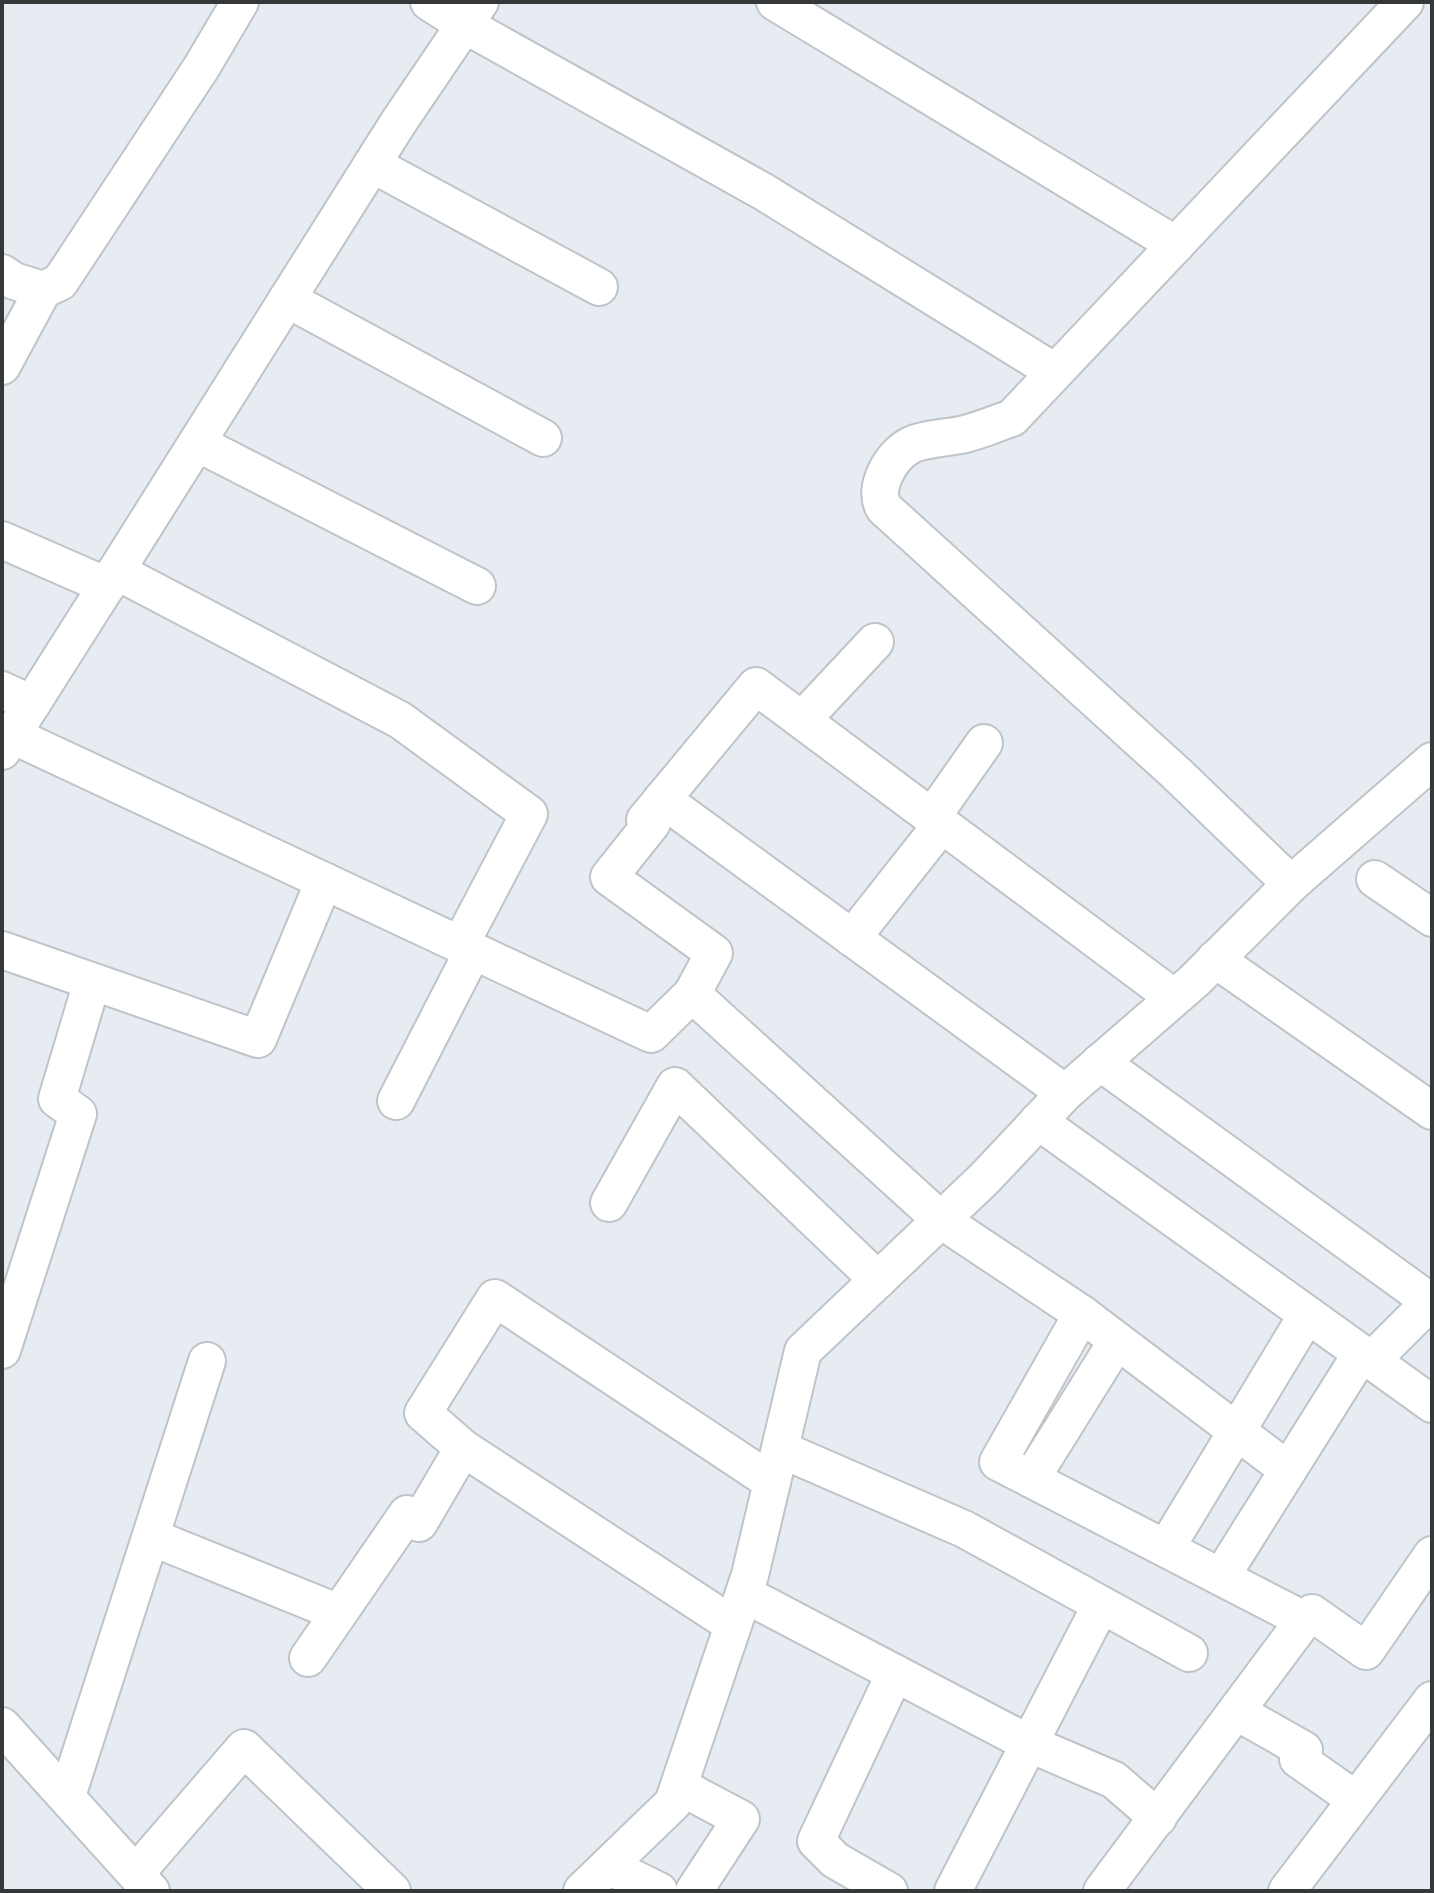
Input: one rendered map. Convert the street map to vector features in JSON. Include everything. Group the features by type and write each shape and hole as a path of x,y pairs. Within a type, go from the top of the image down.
{"street":[{"path":"2,366 43,290 60,282 201,68 240,2"},
{"path":"429,2 472,14 1055,372"},
{"path":"775,2 1176,245"},
{"path":"1291,884 1165,763 881,502 880,490 891,462 911,445 968,434 1012,418 1405,2"},
{"path":"472,14 372,164 112,579 17,697 7,743 324,881 651,1034 692,994 714,953 609,877 652,823 645,820 756,686 1173,997"},
{"path":"372,164 599,287"},
{"path":"2,273 14,281 43,290"},
{"path":"287,299 543,438"},
{"path":"197,443 477,586"},
{"path":"2,540 112,579 400,720 529,814 396,1101"},
{"path":"802,720 875,642"},
{"path":"852,938 937,820 984,743"},
{"path":"582,1891 673,1803 738,1609 803,1351 941,1220 1065,1093 1194,981 1291,884 1432,761"},
{"path":"662,799 1065,1093"},
{"path":"1375,879 1432,918"},
{"path":"2,950 258,1039 324,881"},
{"path":"1215,959 1432,1111"},
{"path":"2,1350 78,1114 57,1099 92,982"},
{"path":"692,994 941,1220 1082,1314 1288,1470"},
{"path":"1100,1062 1431,1302 1366,1357 1288,1470 1221,1577"},
{"path":"609,1203 675,1086 878,1280"},
{"path":"1038,1121 1432,1404"},
{"path":"1158,1818 1114,1780 1030,1744 895,1673 738,1609 463,1448 423,1413 495,1298 776,1465 964,1529 1189,1653"},
{"path":"1082,1314 998,1462 1304,1620"},
{"path":"1166,1548 1307,1315"},
{"path":"1031,1479 1117,1341"},
{"path":"67,1796 207,1361"},
{"path":"308,1658 407,1514 419,1523 463,1448"},
{"path":"151,1537 339,1613"},
{"path":"1102,1891 1304,1620 1312,1613 1366,1651 1432,1555"},
{"path":"953,1891 1101,1605"},
{"path":"889,1891 835,1860 816,1841 895,1673"},
{"path":"1287,1891 1432,1700"},
{"path":"1237,1712 1304,1750 1298,1759 1356,1800"},
{"path":"2,1726 144,1882 244,1748 392,1891"},
{"path":"679,1786 741,1819 694,1891"},
{"path":"608,1866 659,1891"}]}
